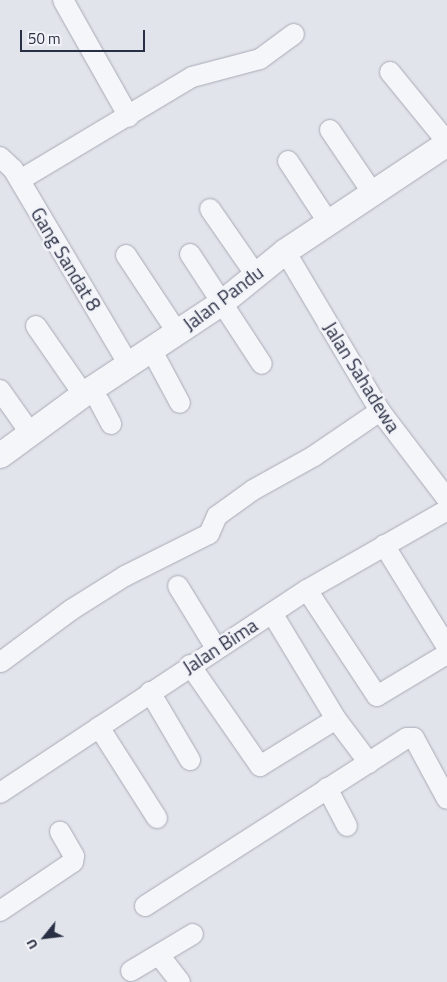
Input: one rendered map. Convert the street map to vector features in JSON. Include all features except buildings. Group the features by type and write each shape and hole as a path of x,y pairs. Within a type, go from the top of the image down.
{"street":[{"path":"63,0 129,118"},
{"path":"8,171 129,118 192,77 260,60 294,34"},
{"path":"390,72 447,143"},
{"path":"330,130 372,192"},
{"name":"Jalan Pandu","path":"0,455 91,397 151,349 222,302 285,251 447,143"},
{"path":"288,161 328,222"},
{"name":"Gang Sandat 8","path":"8,171 129,365"},
{"path":"210,209 255,274"},
{"name":"Jalan Sahadewa","path":"285,251 380,411 447,499"},
{"path":"190,254 262,364"},
{"path":"126,255 177,332"},
{"path":"36,326 111,424"},
{"path":"151,349 180,403"},
{"path":"0,390 31,434"},
{"path":"1,662 71,610 125,576 209,534 218,516 253,490 314,456 380,411"},
{"name":"Jalan Bima","path":"0,793 190,665 307,590 447,510"},
{"path":"384,545 447,647"},
{"path":"178,586 216,648"},
{"path":"307,590 377,696 447,654"},
{"path":"272,613 336,719 369,763"},
{"path":"190,665 260,766 336,719"},
{"path":"150,692 190,760"},
{"path":"99,727 157,818"},
{"path":"145,906 327,788 412,736 447,799"},
{"path":"327,788 347,826"},
{"path":"0,911 73,862 74,856 60,832"},
{"path":"131,972 193,934"},
{"path":"159,955 180,982"}]}
